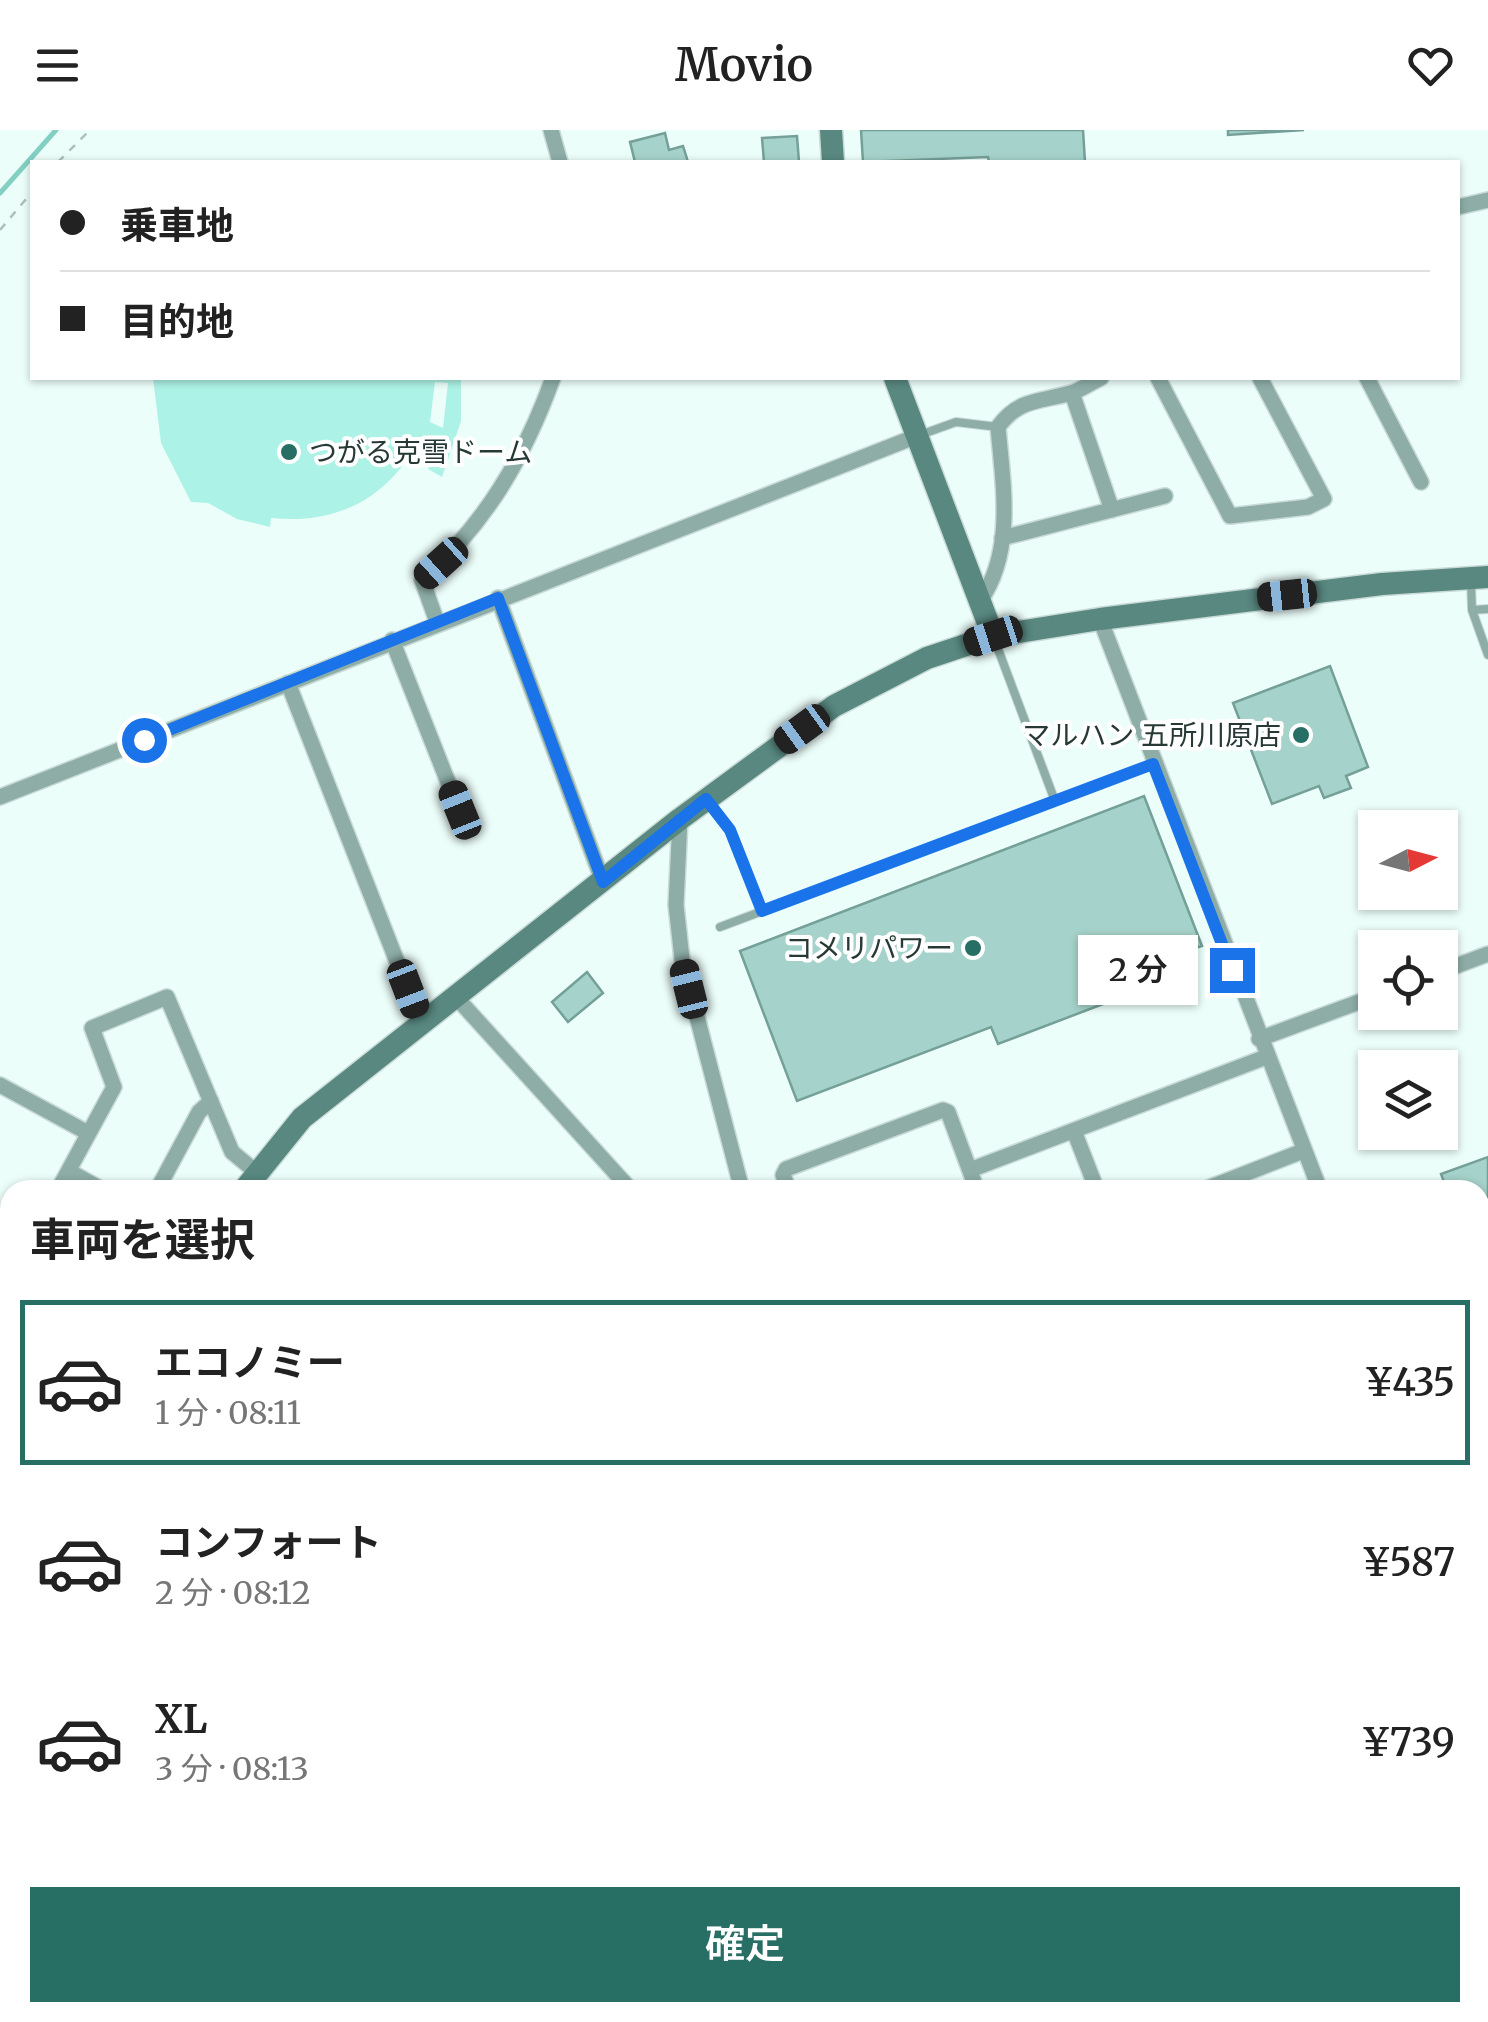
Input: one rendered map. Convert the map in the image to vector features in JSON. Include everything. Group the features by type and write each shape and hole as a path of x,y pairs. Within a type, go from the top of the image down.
{"street":[{"path":"551,130 559,160"},
{"path":"832,130 833,160"},
{"path":"1460,207 1488,200"},
{"path":"437,622 422,580 460,546 490,508 536,424 552,380"},
{"path":"896,380 993,636"},
{"path":"980,601 994,582 1002,538 1005,508 998,427 1010,410 1033,399 1072,393 1097,380"},
{"path":"1159,380 1230,516 1308,507 1324,499 1261,380"},
{"path":"1368,380 1421,482"},
{"path":"1072,393 1112,510"},
{"path":"0,797 917,436"},
{"path":"1002,538 1166,496"},
{"path":"251,1180 302,1118 680,818 834,706 926,658 993,636 1100,619 1328,590 1479,578"},
{"path":"498,598 603,882"},
{"path":"1100,619 1316,1180"},
{"path":"392,640 460,810"},
{"path":"288,684 422,1023"},
{"path":"680,818 676,904 682,959 739,1180"},
{"path":"1458,965 1488,954"},
{"path":"456,996 622,1180"},
{"path":"64,1180 115,1082 92,1028 167,997 232,1152 249,1180"},
{"path":"1259,1040 1358,1002"},
{"path":"970,1170 1266,1057"},
{"path":"0,1086 88,1133"},
{"path":"162,1180 199,1112 211,1101"},
{"path":"785,1180 786,1169 943,1110 948,1112 974,1180"},
{"path":"1074,1130 1093,1180"},
{"path":"1230,1180 1304,1152"},
{"path":"69,1170 86,1180"}],"lane":[{"path":"917,436 956,422 998,427"},
{"path":"1479,578 1472,610 1488,655"},
{"path":"1472,610 1488,609"},
{"path":"993,636 1055,801"},
{"path":"720,927 1153,764"},
{"path":"706,799 730,830 762,911"}],"path":[{"path":"60,160 90,130"},
{"path":"0,230 30,194"}],"green space":[{"name":"つがる克雪ドーム","path":"153,380 461,380 461,421 442,477 428,469 437,448 420,438 393,477 377,492 339,512 318,517 271,518 270,527 237,519 208,503 191,502 161,443","holes":["435,382 448,383 443,428 430,422"]}],"building":[{"path":"861,130 1083,130 1085,160 863,160"},
{"path":"1228,130 1304,130 1228,135"},
{"path":"665,133 669,150 683,146 687,160 634,160 630,142"},
{"path":"797,136 799,160 764,160 762,138"},
{"name":"マルハン 五所川原店","path":"1330,666 1368,767 1346,776 1351,788 1324,798 1319,786 1272,804 1233,703"},
{"name":"コメリパワー","path":"1144,796 1202,946 1192,949 1196,959 1129,985 1132,993 998,1044 991,1027 797,1101 740,951"},
{"path":"587,972 603,993 568,1022 552,1002"},
{"path":"1488,1157 1488,1180 1443,1180 1441,1174"}],"waterway":[{"path":"0,193 56,130"}],"place":[{"name":"つがる克雪ドーム","path":"289,452"},
{"name":"マルハン 五所川原店","path":"1301,735"},
{"name":"コメリパワー","path":"973,948"}],"route":[{"path":"144,740 498,598 603,882 706,799 730,830 762,911 1153,764 1232,970"}]}
